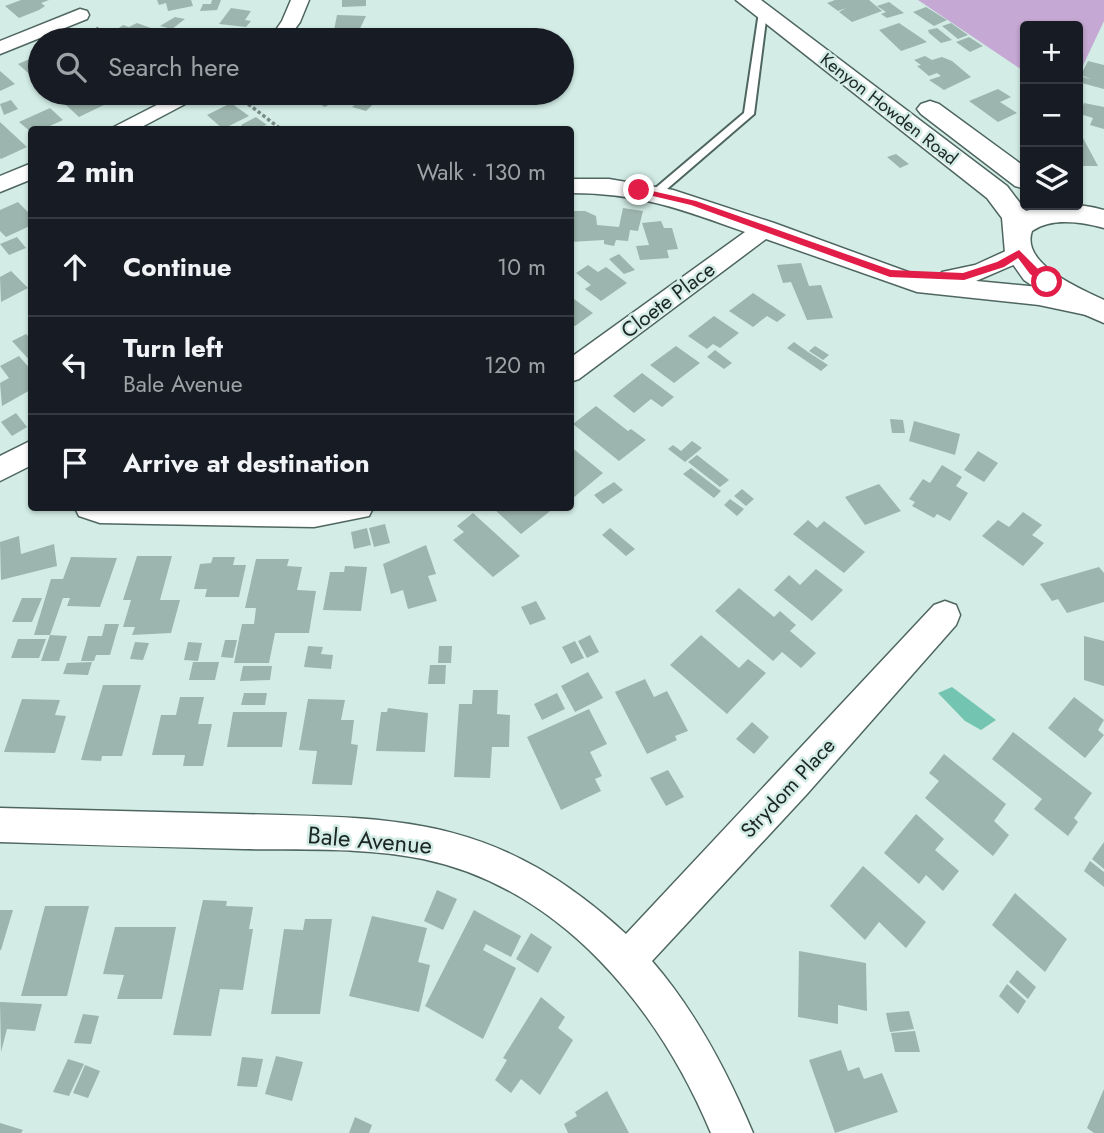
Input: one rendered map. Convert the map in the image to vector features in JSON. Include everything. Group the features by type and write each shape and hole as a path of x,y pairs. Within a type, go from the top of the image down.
{"street":[{"path":"287,28 300,0"},
{"name":"Kenyon Howden Road","path":"774,9 891,80"},
{"name":"Kenyon Howden Road","path":"774,9 997,192 1016,217 1019,241 1033,272 1099,310"},
{"path":"50,28 80,16"},
{"path":"0,48 28,37"},
{"name":"Kenyon Howden Road","path":"913,97 1020,176"},
{"path":"126,126 171,105"},
{"path":"0,185 28,172"},
{"path":"574,186 656,193 766,228 917,284 1040,296 1099,310"},
{"path":"890,274 964,276 1000,264 1019,241 1028,221 1052,212 1083,212"},
{"name":"Cloete Place","path":"574,369 766,228"},
{"path":"0,470 28,456"},
{"path":"100,511 314,514 336,511"},
{"name":"Strydom Place","path":"628,959 795,782 945,615"},
{"name":"Bale Avenue","path":"0,825 356,834 442,846 496,866 554,898 628,959 678,1024 722,1106 732,1133"}],"lane":[{"path":"656,193 749,114 774,9"}],"path":[{"path":"250,105 277,126"}],"shaded area":[{"path":"918,0 1104,0 1104,21 1083,65 1083,21 1020,21 1020,69"},
{"path":"952,687 996,720 981,730 965,721 938,693"}],"building":[{"path":"21,0 49,0 41,3 45,6 39,10 19,18 5,6"},
{"path":"157,0 191,0 193,6 168,11 166,3 159,5"},
{"path":"212,0 221,0 217,10 200,11 203,4 211,4"},
{"path":"342,0 366,0 366,6 342,7"},
{"path":"835,0 869,0 882,11 852,22 839,12 846,8 838,11 827,3"},
{"path":"889,2 904,13 887,18 881,14 886,12 877,6"},
{"path":"926,7 947,20 934,26 913,12"},
{"path":"231,8 251,11 245,20 251,21 246,27 219,24"},
{"path":"337,15 366,16 360,28 334,28"},
{"path":"175,17 185,19 173,28 160,26"},
{"path":"137,23 151,28 119,28 123,25 129,27"},
{"path":"899,23 927,42 901,51 879,30"},
{"path":"951,23 968,35 958,39 942,26"},
{"path":"937,28 952,40 941,43 929,33 928,30"},
{"path":"969,37 983,46 970,52 956,42"},
{"path":"925,56 932,60 942,57 952,61 971,77 944,90 929,80 941,76 937,73 929,76 917,66 921,65 914,60"},
{"path":"28,60 28,73 18,64"},
{"path":"1088,61 1104,65 1104,89 1083,83 1083,77 1090,79 1083,76"},
{"path":"0,71 15,84 0,91"},
{"path":"998,89 1011,97 1000,102 1017,113 998,122 969,101"},
{"path":"11,100 18,109 4,115 0,104"},
{"path":"1084,103 1104,107 1104,129 1090,125 1093,118 1083,115"},
{"path":"66,105 104,105 79,117"},
{"path":"227,105 234,105 249,116 229,126 220,126 207,115"},
{"path":"354,105 372,105 366,111 352,107"},
{"path":"50,108 63,120 50,126 28,126 28,130 19,122"},
{"path":"256,117 267,125 242,126"},
{"path":"0,122 27,147 1,159 0,158"},
{"path":"1083,138 1098,166 1083,166"},
{"path":"896,154 909,164 900,168 887,157"},
{"path":"18,202 28,212 28,227 6,237 0,231 0,210"},
{"path":"623,208 643,211 638,231 630,230 628,241 616,240 614,246 604,244 604,240 574,242 574,211 585,211 596,216 597,225 619,227"},
{"path":"661,221 664,228 672,228 678,249 667,250 669,258 640,260 636,246 649,245 642,223"},
{"path":"17,237 26,248 9,255 0,244"},
{"path":"619,254 635,270 624,274 609,259"},
{"path":"801,263 809,286 821,285 833,318 807,320 791,282 783,283 777,265"},
{"path":"588,265 598,272 606,267 627,283 601,301 585,289 591,285 576,273"},
{"path":"11,271 28,288 1,302 0,277"},
{"path":"753,293 786,315 777,322 767,316 753,327 729,311"},
{"path":"574,299 593,313 574,326"},
{"path":"714,316 739,333 720,348 713,344 707,349 688,336"},
{"path":"26,334 28,336 28,359 12,341"},
{"path":"794,342 828,365 821,371 787,348"},
{"path":"676,346 700,363 674,383 650,365"},
{"path":"815,346 829,355 823,360 809,351"},
{"path":"715,350 732,363 724,369 707,357"},
{"path":"19,356 28,366 28,391 2,406 0,383 9,378 0,366"},
{"path":"642,373 674,397 662,407 651,399 634,413 613,396"},
{"path":"596,406 628,431 631,429 646,440 619,461 574,423"},
{"path":"16,413 27,427 12,436 1,422"},
{"path":"890,419 903,420 905,433 892,433"},
{"path":"914,421 960,434 955,455 909,441"},
{"path":"692,441 702,448 685,462 668,449 673,445 681,451"},
{"path":"574,449 603,473 574,497"},
{"path":"978,451 998,463 984,482 964,470"},
{"path":"697,455 729,480 720,487 688,462"},
{"path":"942,465 962,477 956,486 968,493 950,521 937,514 934,518 912,506 915,502 909,499 923,479 930,483"},
{"path":"691,468 721,491 714,498 683,474"},
{"path":"614,482 623,490 603,504 594,495"},
{"path":"879,484 901,511 865,525 845,497"},
{"path":"742,489 754,499 746,506 734,496"},
{"path":"730,499 744,509 737,516 724,505"},
{"path":"496,511 550,511 521,534"},
{"path":"1023,512 1042,525 1032,535 1044,543 1023,566 982,536 998,520 1009,527"},
{"path":"473,513 520,556 493,577 453,540 464,532 457,526"},
{"path":"808,520 817,528 824,521 865,552 844,573 793,534"},
{"path":"385,524 390,543 374,547 369,528"},
{"path":"367,528 371,545 354,549 351,532"},
{"path":"610,528 635,549 626,556 602,535"},
{"path":"19,536 21,554 54,544 57,566 1,580 0,542"},
{"path":"426,545 436,574 428,576 437,601 408,609 403,590 391,594 383,564"},
{"path":"137,556 172,556 160,600 180,600 171,633 132,635 135,627 123,627 131,600 123,600"},
{"path":"71,557 117,558 100,607 67,606 70,598 63,598 50,635 34,635 51,579 63,579"},
{"path":"213,557 235,557 233,565 246,565 239,597 205,597 207,589 194,589 200,564 211,563"},
{"path":"256,559 289,559 287,566 302,567 297,590 316,591 309,633 275,633 269,663 234,663 242,624 254,624 256,608 245,608"},
{"path":"345,566 367,567 361,611 323,610 330,572 344,572"},
{"path":"1099,567 1104,573 1104,602 1067,613 1058,599 1052,601 1040,584"},
{"path":"816,569 843,590 812,621 774,590 789,575 800,585"},
{"path":"739,588 774,617 780,611 796,625 790,631 816,653 801,668 782,652 773,661 715,611"},
{"path":"22,598 42,598 32,622 12,622"},
{"path":"536,601 546,619 530,625 521,607"},
{"path":"105,624 119,624 110,655 96,655 94,661 81,661 88,636 102,636"},
{"path":"50,635 67,636 59,661 41,661"},
{"path":"590,635 599,652 587,658 578,641"},
{"path":"701,635 739,668 748,659 766,673 727,714 670,665"},
{"path":"1084,636 1104,641 1104,686 1084,680"},
{"path":"18,639 46,639 39,658 11,658"},
{"path":"225,640 237,640 233,658 221,657"},
{"path":"575,641 584,658 571,664 562,647"},
{"path":"135,642 149,643 143,660 130,659"},
{"path":"188,642 202,643 198,661 184,660"},
{"path":"308,646 323,647 321,654 333,655 331,669 304,667"},
{"path":"439,646 452,646 451,663 438,663"},
{"path":"92,662 88,675 63,674 67,663"},
{"path":"193,662 219,662 215,680 189,680"},
{"path":"430,665 446,665 445,684 428,684"},
{"path":"243,666 272,666 270,680 240,681"},
{"path":"588,672 603,698 575,712 561,686"},
{"path":"645,679 654,697 667,691 688,731 675,736 677,740 647,754 615,692"},
{"path":"103,685 141,685 122,756 102,756 101,761 81,760"},
{"path":"473,690 498,690 497,714 510,715 509,747 492,747 490,778 454,777 459,704 472,704"},
{"path":"244,693 267,693 265,705 241,705"},
{"path":"557,693 565,709 542,720 534,704"},
{"path":"180,697 204,697 198,724 212,724 203,766 183,766 185,755 152,755 161,715 176,715"},
{"path":"1074,697 1104,720 1098,730 1104,735 1085,758 1048,728"},
{"path":"22,699 60,700 55,715 66,716 55,753 4,752"},
{"path":"308,699 345,700 341,720 354,720 351,744 358,745 352,785 312,784 317,751 299,750"},
{"path":"388,708 428,713 425,752 376,751 381,712 387,712"},
{"path":"589,709 607,744 590,752 602,776 595,779 601,791 561,810 527,737"},
{"path":"233,712 287,712 282,747 227,747"},
{"path":"752,722 769,737 754,754 736,739"},
{"path":"1013,732 1092,793 1074,818 1078,822 1068,836 1034,809 1042,799 992,759"},
{"path":"944,754 1006,804 994,821 1009,835 993,856 925,798 939,781 929,773"},
{"path":"668,770 684,797 666,806 650,778"},
{"path":"916,814 944,839 935,850 959,871 943,891 926,875 919,884 884,853"},
{"path":"1104,842 1104,869 1092,859"},
{"path":"1090,861 1104,872 1104,887 1084,871"},
{"path":"863,866 926,922 906,948 879,922 865,940 830,906"},
{"path":"437,890 457,899 443,930 424,921"},
{"path":"1015,893 1067,939 1045,972 992,925"},
{"path":"203,900 227,901 226,906 253,907 249,929 253,929 243,990 220,989 211,1036 173,1035"},
{"path":"45,906 89,906 67,996 21,996"},
{"path":"0,910 13,910 1,950 0,950"},
{"path":"474,910 521,936 511,957 486,944 483,950 516,968 483,1039 425,1006"},
{"path":"372,916 427,928 418,962 430,965 419,1012 349,996"},
{"path":"305,919 332,919 320,1014 271,1014 284,929 303,930"},
{"path":"115,927 176,927 162,999 117,999 124,975 103,974"},
{"path":"531,933 552,947 538,973 516,959"},
{"path":"799,951 866,963 867,1011 838,1005 838,1024 798,1017"},
{"path":"1017,970 1036,987 1028,999 1009,982"},
{"path":"1007,984 1026,1001 1018,1014 999,996"},
{"path":"541,997 565,1017 558,1028 573,1040 540,1095 521,1079 511,1093 495,1080 507,1060 503,1058"},
{"path":"0,1002 42,1004 35,1031 7,1029 1,1052"},
{"path":"909,1011 914,1029 890,1032 886,1013"},
{"path":"83,1014 99,1016 91,1044 74,1043"},
{"path":"915,1031 920,1052 895,1052 891,1033"},
{"path":"841,1050 848,1071 859,1067 864,1079 882,1073 898,1112 835,1133 809,1060"},
{"path":"276,1056 303,1062 292,1101 265,1094"},
{"path":"242,1057 263,1059 257,1087 237,1086"},
{"path":"68,1059 84,1064 69,1096 53,1092"},
{"path":"85,1065 100,1071 88,1098 73,1093"},
{"path":"1104,1089 1104,1133 1094,1133 1087,1128"},
{"path":"607,1091 629,1133 568,1133 564,1124 577,1116 575,1112"},
{"path":"355,1117 372,1125 369,1133 349,1133"},
{"path":"0,1123 23,1130 21,1133 0,1133"}],"route":[{"path":"639,190 693,203 890,274 947,278 964,276 981,272 1019,253 1033,272 1047,282"}]}
